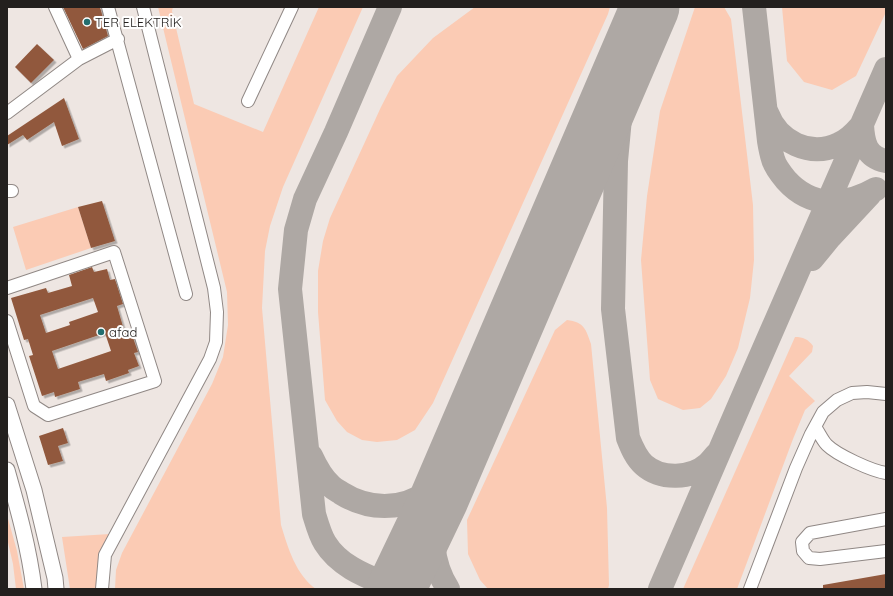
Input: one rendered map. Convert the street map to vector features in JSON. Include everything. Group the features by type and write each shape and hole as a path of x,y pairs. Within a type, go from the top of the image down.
{"main road":[{"path":"7,405 34,490 55,578 56,589"},
{"path":"7,470 27,546 34,589"}],"lane":[{"path":"55,7 79,59"},
{"path":"108,7 118,39 186,294"},
{"path":"102,589 105,556 210,359 216,342 217,312 214,288 143,7"},
{"path":"248,101 292,7"},
{"path":"7,112 79,59 118,39"},
{"path":"7,288 114,252 155,381 48,415 34,406 7,321"},
{"path":"750,589 796,468 823,412 836,400 852,393 867,392 886,394"},
{"path":"815,427 828,445 852,461 879,472 886,473"},
{"path":"886,519 810,533 802,542 803,551 809,558 820,559 886,551"}],"shaded area":[{"path":"158,7 173,7 172,11 194,104 263,132 319,7 363,7 283,187 270,226 265,251 262,308 281,525 290,552 298,569 316,589 115,589 116,570 122,553 212,384 223,357 228,325 227,292"},
{"path":"475,7 610,7 433,403 415,430 397,440 377,442 362,440 347,432 337,421 325,400 318,312 318,271 323,241 330,218 381,107 397,76 433,38"},
{"path":"695,7 724,7 731,19 753,205 754,260 750,298 738,348 726,376 711,399 700,408 683,410 658,399 650,380 641,260 647,196 660,111"},
{"path":"782,7 886,7 886,12 856,76 832,90 804,82 787,61"},
{"path":"78,207 91,248 26,270 13,227"},
{"path":"567,320 577,322 584,327 591,344 607,508 608,589 488,589 480,580 468,554 467,520 555,330"},
{"path":"795,337 805,339 813,346 812,352 789,376 815,401 805,410 737,589 683,589"},
{"path":"7,515 17,551 24,589 16,589 13,564 7,538"},
{"path":"110,534 101,551 97,567 97,589 70,589 62,537"}],"building":[{"name":"TER ELEKTRİK","path":"63,7 100,7 108,36 83,49"},
{"path":"37,44 54,60 31,83 15,67"},
{"path":"64,98 79,139 62,146 54,122 27,140 23,135 7,145 7,136"},
{"path":"102,201 115,241 91,248 78,207"},
{"name":"afad","path":"92,267 94,272 107,269 110,280 115,279 123,304 117,306 124,330 130,329 138,352 134,353 139,366 128,370 129,373 106,381 104,374 78,382 80,389 55,397 54,392 42,396 29,356 33,355 28,339 24,340 11,298 46,288 48,293 72,286 69,275","holes":["93,298 98,312 69,322 70,325 46,333 40,315","105,333 111,351 58,369 52,351"]},
{"path":"63,428 68,443 58,446 63,461 48,465 39,436"},
{"path":"886,574 886,589 823,589 823,585"}],"taxiway":[{"path":"390,7 336,132 305,199 296,230 290,289 314,514 319,529 325,543 339,560 358,572 397,589"},
{"path":"754,7 769,141 774,162 778,170 796,189 806,196 817,200 829,202 852,199 876,189"},
{"path":"625,65 616,161 613,309 628,438 636,456 644,465 651,470 667,475 676,476 693,473 708,464 717,454"},
{"path":"660,589 886,69"},
{"path":"767,113 779,132 796,145 806,148 828,148 839,144 851,137 860,127"},
{"path":"862,125 863,138 870,153 879,159 886,161"},
{"path":"812,259 830,237 870,194"},
{"path":"311,456 322,476 335,489 351,499 362,503 384,506 407,503 433,489 441,481 457,457"},
{"path":"448,589 442,579 435,557 433,533 439,499 449,476"}],"runway":[{"path":"396,589 439,499 650,7"}],"place":[{"name":"TER ELEKTRİK","path":"87,22"},
{"name":"afad","path":"101,332"}]}
